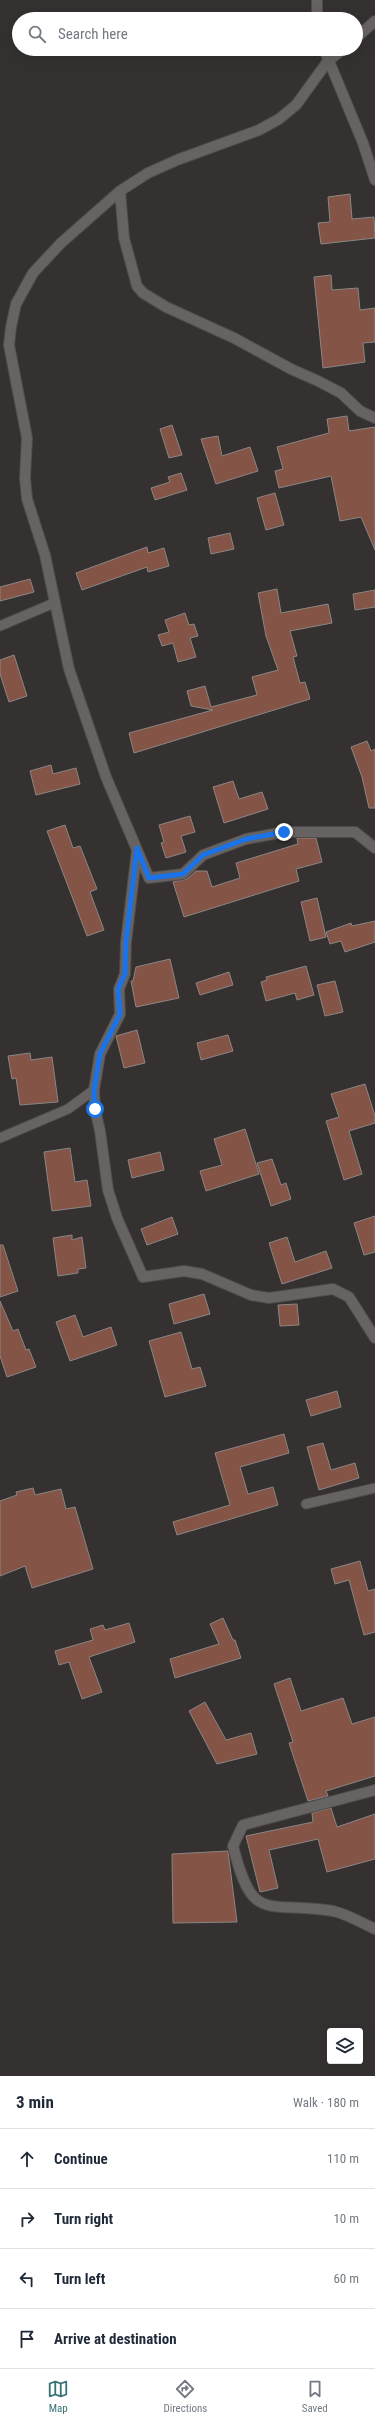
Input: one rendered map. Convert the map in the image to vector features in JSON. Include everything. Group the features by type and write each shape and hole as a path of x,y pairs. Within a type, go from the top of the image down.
{"street":[{"path":"317,0 317,12"},
{"path":"363,32 375,21"},
{"path":"326,56 363,143 375,180"},
{"path":"334,56 328,61 296,105 279,119 260,130 170,163 148,173 120,191 61,243 33,273 16,304 10,327 9,345 27,438 27,499 45,555 69,669 106,777 149,878 183,874 203,855 246,839 284,832 355,832 375,848"},
{"path":"120,191 124,238 137,286 143,293 166,307 234,338 291,369 341,393 360,411 375,418"},
{"path":"137,848 126,942 125,974 118,989 120,1014 100,1054 94,1090 95,1109 100,1131 108,1190 117,1218 143,1277 184,1271 202,1274 251,1295 269,1298 333,1289 349,1298 375,1338"},
{"path":"375,1790 243,1825 233,1846 241,1878 248,1892 265,1905 334,1911 375,1929"}],"lane":[{"path":"0,626 54,603"},
{"path":"0,1138 68,1109 94,1090"},
{"path":"306,1504 375,1488"}],"building":[{"path":"350,194 352,219 374,217 375,238 321,244 318,223 330,222 328,197"},
{"path":"331,275 332,290 358,288 360,310 375,308 375,342 363,343 365,362 323,368 314,277"},
{"path":"347,416 349,431 375,427 375,550 361,517 340,521 331,476 279,488 275,471 283,469 277,447 329,433 327,419"},
{"path":"172,425 182,455 169,458 160,429"},
{"path":"218,436 222,456 250,447 258,471 216,484 201,439"},
{"path":"181,473 187,490 155,500 151,488 170,482 168,477"},
{"path":"275,493 284,525 266,530 257,498"},
{"path":"230,533 234,549 211,554 208,538"},
{"path":"147,547 148,553 164,548 169,566 148,572 147,567 82,590 76,573"},
{"path":"30,579 34,592 0,601 0,587"},
{"path":"277,589 281,613 328,604 332,623 290,631 297,656 293,657 300,683 305,682 310,699 134,753 129,733 213,710 191,706 187,691 205,686 211,707 257,695 252,677 278,670 266,636 258,593"},
{"path":"375,590 375,607 355,610 353,594"},
{"path":"185,613 189,625 194,624 198,636 190,638 196,657 178,662 173,643 162,646 158,635 169,632 165,620"},
{"path":"14,655 27,696 9,702 0,674 0,660"},
{"path":"367,741 371,751 375,749 375,808 369,808 362,777 351,747"},
{"path":"51,765 53,774 76,768 80,784 36,795 30,771"},
{"path":"233,781 239,799 262,792 268,809 224,823 213,787"},
{"path":"190,816 195,832 181,836 186,852 166,858 161,843 164,842 159,825"},
{"path":"65,825 73,848 80,846 97,889 90,892 104,930 87,936 47,831"},
{"path":"297,838 316,838 322,862 296,869 299,881 184,917 173,882 187,879 196,871 207,871 212,887 240,878 236,863 298,844"},
{"path":"317,898 326,937 310,941 301,902"},
{"path":"375,921 375,942 345,952 341,941 330,944 326,932 351,923 352,926"},
{"path":"170,959 179,998 136,1007 131,981 133,981 136,967"},
{"path":"306,966 314,995 297,1000 295,993 266,1001 261,982 267,980 266,977"},
{"path":"229,972 233,985 200,995 196,983"},
{"path":"335,981 343,1012 325,1016 317,985"},
{"path":"137,1030 145,1063 124,1068 116,1036"},
{"path":"228,1035 233,1051 201,1060 197,1043"},
{"path":"30,1053 31,1060 52,1057 58,1102 20,1105 16,1078 12,1079 8,1056"},
{"path":"365,1084 375,1116 375,1123 349,1131 362,1174 344,1180 326,1121 339,1117 331,1094"},
{"path":"245,1129 259,1174 206,1191 200,1171 222,1165 214,1139"},
{"path":"70,1148 75,1182 87,1180 91,1206 52,1211 44,1152"},
{"path":"160,1152 164,1170 132,1178 128,1160"},
{"path":"272,1159 281,1185 286,1183 291,1199 271,1206 257,1163"},
{"path":"375,1216 375,1252 364,1255 354,1223"},
{"path":"172,1217 178,1234 147,1245 141,1229"},
{"path":"72,1235 72,1240 82,1237 86,1268 78,1269 78,1273 58,1276 53,1238"},
{"path":"287,1237 295,1262 326,1251 332,1268 282,1284 269,1243"},
{"path":"0,1245 3,1245 18,1291 0,1297"},
{"path":"204,1294 210,1314 174,1324 169,1304"},
{"path":"0,1301 13,1331 18,1329 26,1350 29,1349 36,1367 7,1377 0,1356"},
{"path":"297,1304 299,1325 280,1326 278,1305"},
{"path":"75,1315 83,1337 111,1327 117,1345 70,1361 56,1322"},
{"path":"181,1332 192,1369 200,1367 206,1386 165,1397 149,1341"},
{"path":"337,1391 341,1407 311,1416 306,1400"},
{"path":"284,1434 289,1453 240,1467 248,1494 273,1487 278,1505 177,1535 173,1522 230,1505 215,1453"},
{"path":"323,1443 331,1470 355,1463 359,1478 319,1490 307,1447"},
{"path":"33,1488 35,1495 61,1489 66,1509 75,1507 93,1569 32,1588 25,1566 0,1576 0,1501 17,1495 16,1492"},
{"path":"360,1561 368,1591 375,1589 375,1632 364,1635 349,1580 335,1584 331,1569"},
{"path":"223,1618 233,1640 235,1640 241,1658 175,1678 170,1659 219,1644 210,1624"},
{"path":"129,1623 135,1642 89,1657 102,1692 82,1699 69,1662 59,1665 55,1651 93,1640 90,1629 103,1625 105,1630"},
{"path":"290,1678 301,1711 343,1698 352,1724 375,1717 375,1776 326,1791 328,1796 308,1801 289,1743 293,1742 274,1684"},
{"path":"205,1702 226,1740 251,1733 257,1754 217,1764 189,1711"},
{"path":"331,1808 337,1827 375,1814 375,1859 327,1872 318,1839 269,1850 278,1888 260,1892 246,1836 313,1822 312,1813"},
{"path":"228,1851 237,1922 173,1923 172,1854"}],"route":[{"path":"95,1109 94,1090 100,1054 120,1014 118,989 125,974 126,942 137,848 149,878 183,874 203,855 246,839 284,832"}]}
